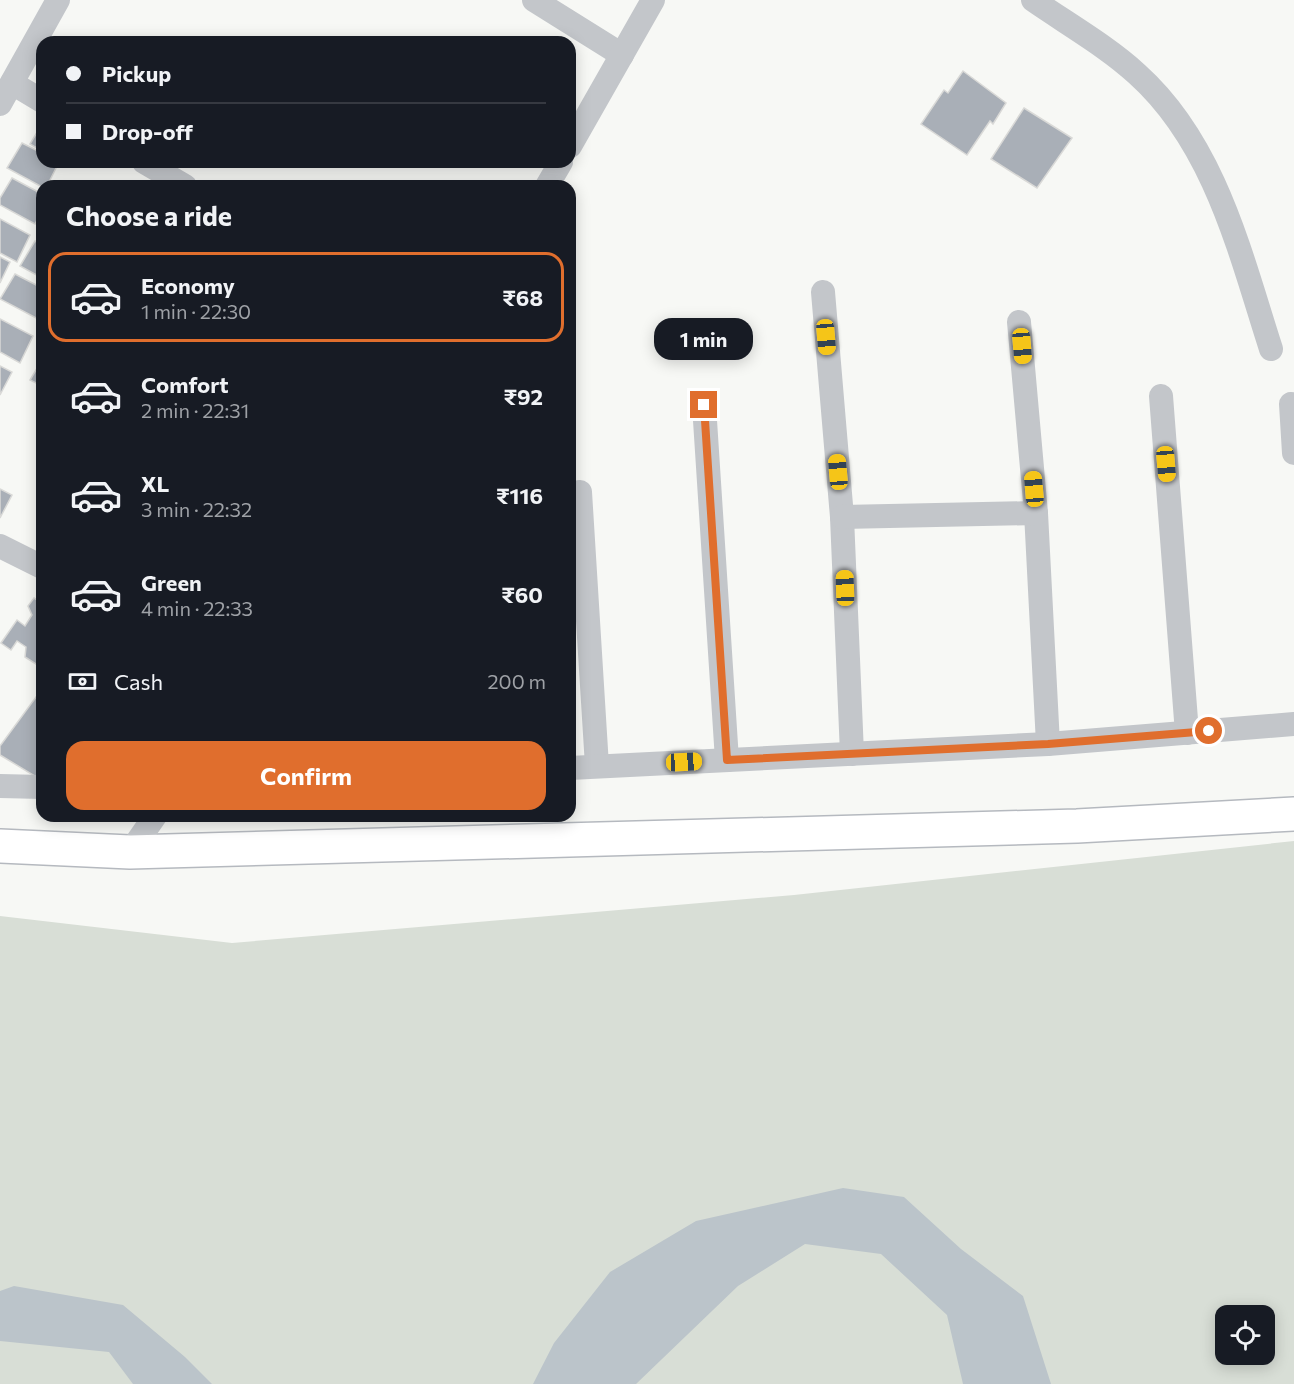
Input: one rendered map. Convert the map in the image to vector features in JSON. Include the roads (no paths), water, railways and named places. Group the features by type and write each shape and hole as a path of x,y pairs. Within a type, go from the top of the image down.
{"main road":[{"path":"0,846 130,852 1077,826 1294,814"}],"street":[{"path":"38,36 58,0"},
{"path":"534,0 622,55"},
{"path":"576,136 653,0"},
{"path":"1033,0 1137,74 1180,122 1210,174 1271,349"},
{"path":"0,105 36,40"},
{"path":"12,83 36,97"},
{"path":"154,168 175,180"},
{"path":"823,292 842,517 852,753"},
{"path":"1019,322 1036,513 1048,744"},
{"path":"1161,396 1187,733"},
{"path":"1291,404 1294,453"},
{"path":"704,405 727,760"},
{"path":"580,492 597,766"},
{"path":"842,517 1036,513"},
{"path":"0,546 36,564"},
{"path":"576,768 1048,744 1294,724"},
{"path":"0,786 36,787"},
{"path":"130,852 151,822"}]}
